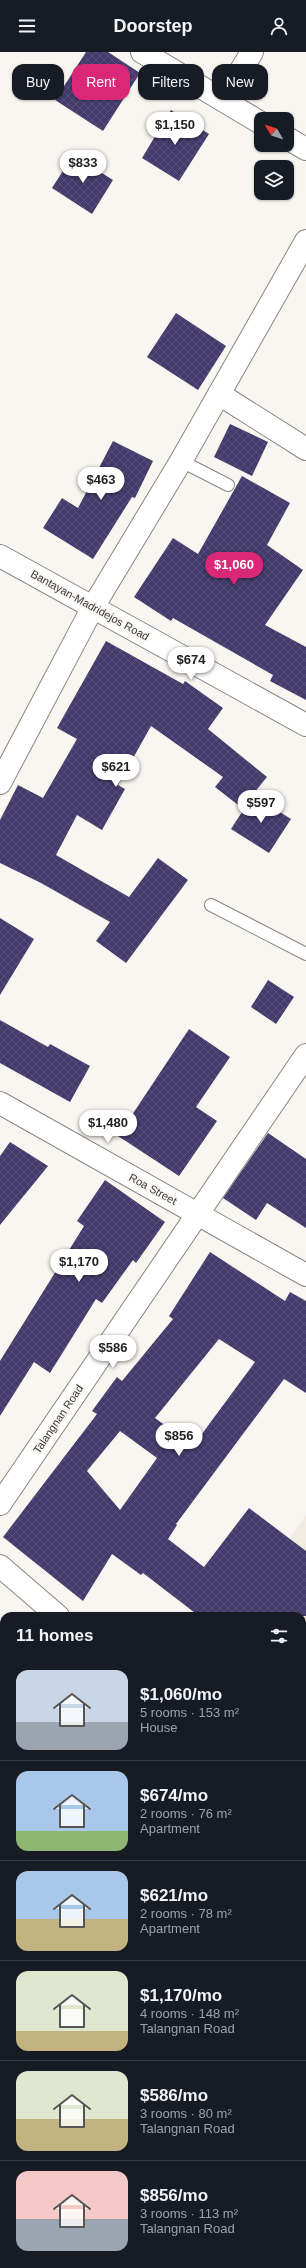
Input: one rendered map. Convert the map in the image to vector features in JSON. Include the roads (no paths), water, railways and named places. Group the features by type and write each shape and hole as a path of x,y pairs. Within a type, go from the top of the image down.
{"street":[{"path":"142,52 212,93"},
{"path":"245,64 252,52"},
{"path":"223,100 254,119"},
{"path":"294,142 306,149"},
{"path":"0,783 93,607 181,461 306,241"},
{"path":"219,394 306,449"},
{"name":"Bantayan-Madridejos Road","path":"0,556 306,725"},
{"name":"Talangnan Road","path":"0,1504 199,1215 306,1055"},
{"name":"Roa Street","path":"0,1103 306,1275"},
{"path":"0,1566 53,1612"}],"lane":[{"path":"181,461 228,485"},
{"path":"211,904 306,954"}]}
